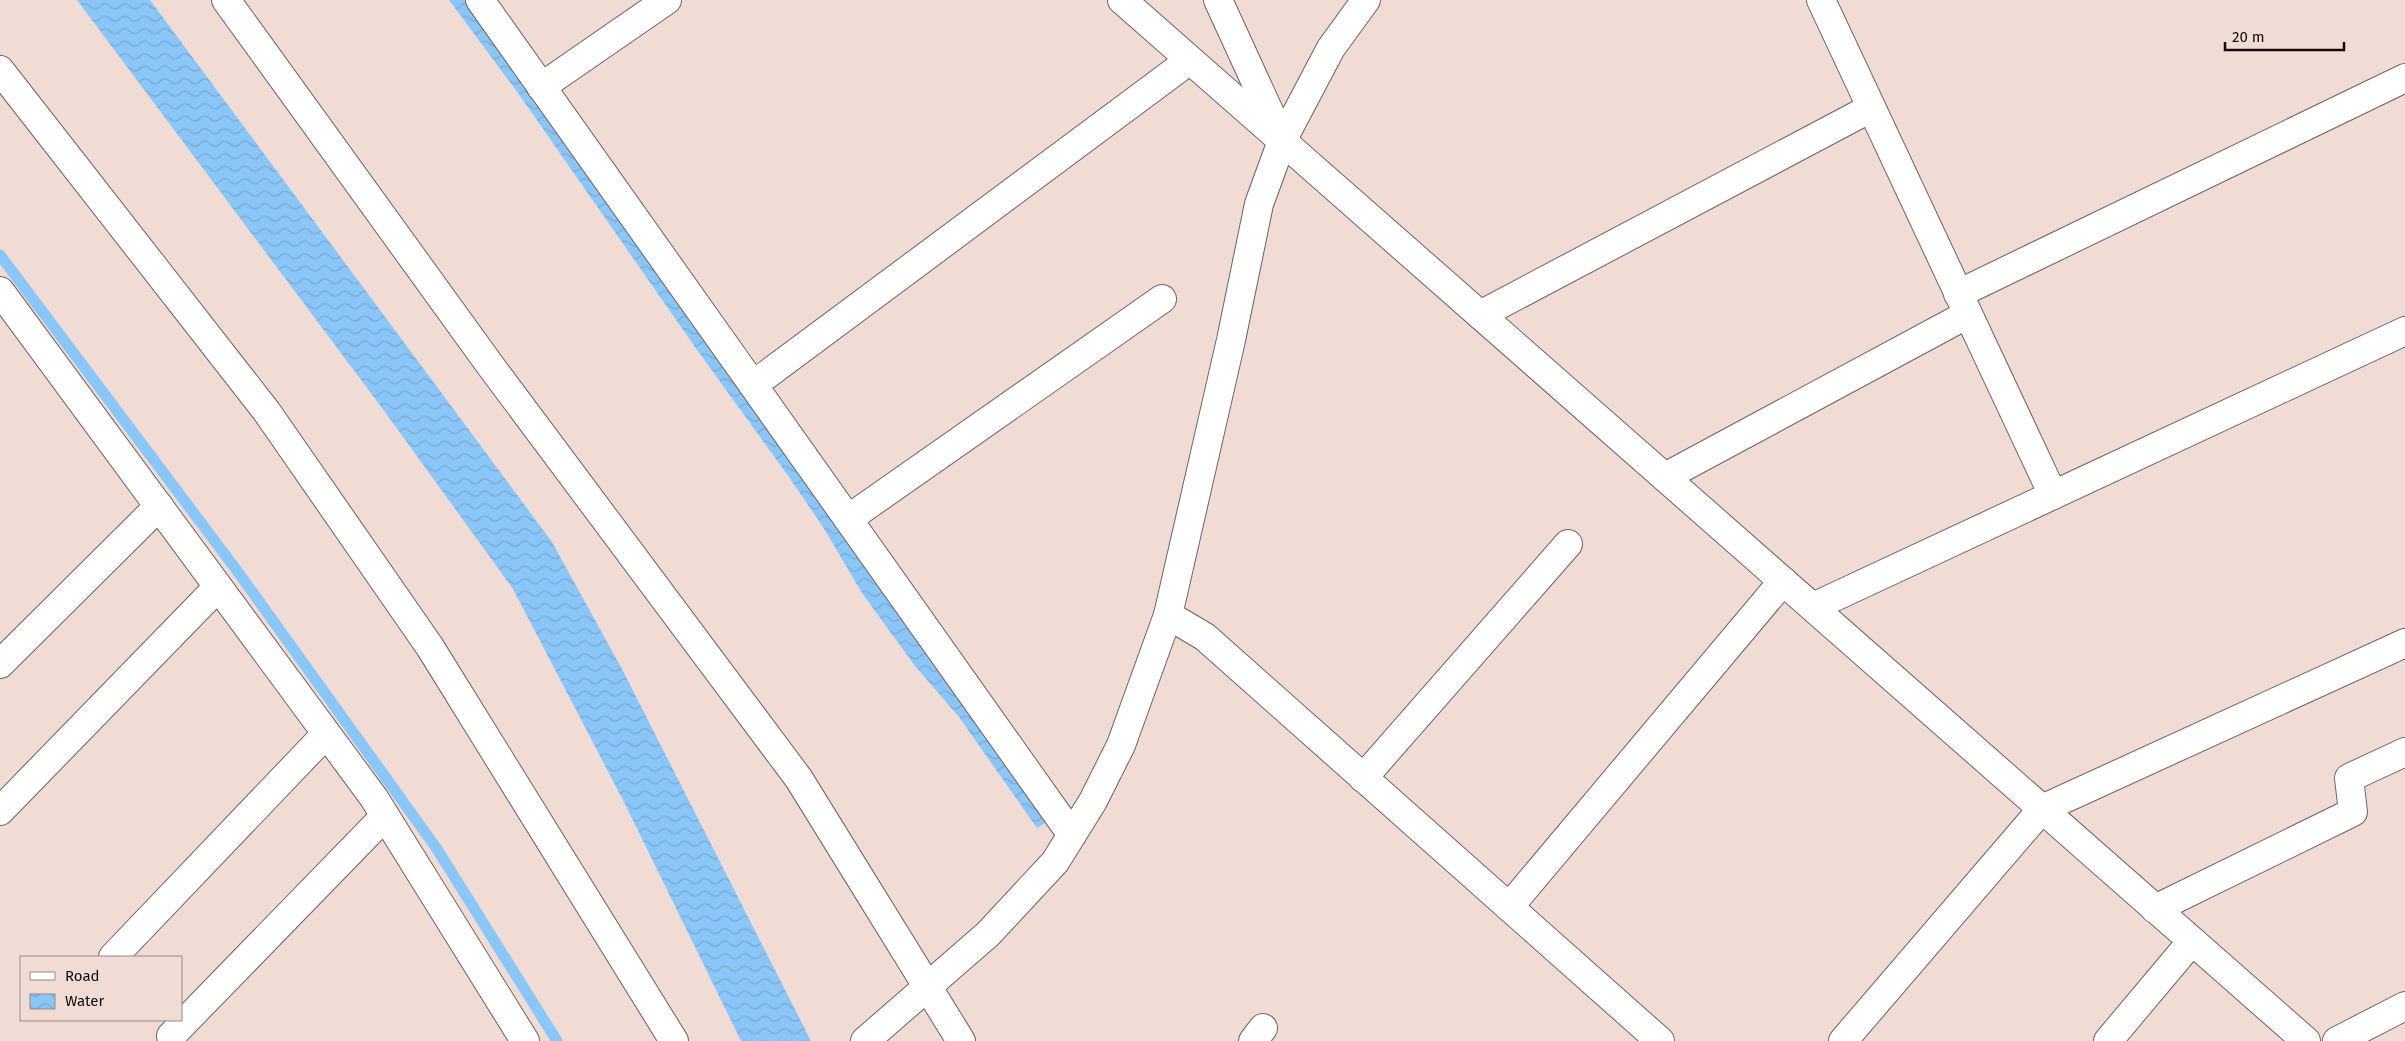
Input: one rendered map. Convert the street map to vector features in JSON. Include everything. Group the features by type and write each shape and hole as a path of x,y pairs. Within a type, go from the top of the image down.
{"street":[{"path":"226,0 490,365 799,779 926,988 961,1041"},
{"path":"480,0 1072,835"},
{"path":"541,87 667,0"},
{"path":"1122,0 2306,1041"},
{"path":"1218,0 1282,141"},
{"path":"865,1041 988,934 1055,862 1093,801 1120,745 1168,615 1231,340 1259,204 1282,141 1331,48 1366,0"},
{"path":"1821,0 2053,495"},
{"path":"753,386 1190,60"},
{"path":"0,70 261,404 295,452 430,647 674,1041"},
{"path":"1665,477 1963,304 2405,78"},
{"path":"1480,315 1871,108"},
{"path":"1,293 385,816 525,1041"},
{"path":"848,519 1162,300"},
{"path":"1813,607 2405,331"},
{"path":"0,664 159,506"},
{"path":"1363,778 1568,544"},
{"path":"1509,907 1783,581"},
{"path":"0,811 218,587"},
{"path":"1168,615 1204,637 1660,1041"},
{"path":"1843,1041 2042,809 2405,643"},
{"path":"114,956 326,734"},
{"path":"2155,909 2353,812 2349,778 2405,752"},
{"path":"171,1036 385,816"},
{"path":"2108,1041 2192,941"},
{"path":"2337,1041 2405,1006"}],"water":[{"path":"77,0 150,0 552,542 623,671 811,1041 741,1041 625,804 513,589 385,412"},
{"path":"449,0 472,0 1050,820 1037,828 959,717 915,666 862,593 823,527 789,477 695,347 518,93"}],"waterway":[{"path":"0,255 238,572 437,849 557,1041"}]}
